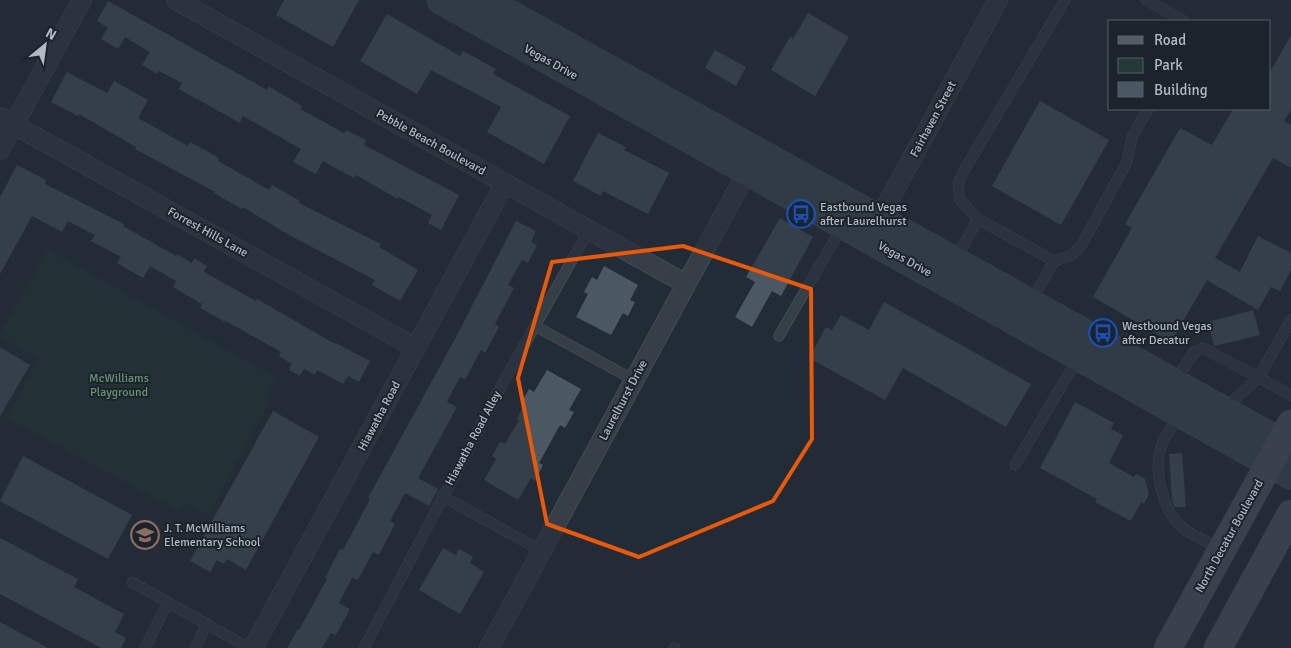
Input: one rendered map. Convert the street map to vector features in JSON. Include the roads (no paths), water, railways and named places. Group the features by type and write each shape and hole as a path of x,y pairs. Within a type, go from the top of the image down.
{"main road":[{"name":"Vegas Drive","path":"441,0 752,162 1025,313 1174,384 1228,414 1284,451"},
{"name":"Vegas Drive","path":"484,0 752,162"},
{"name":"Vegas Drive","path":"1025,313 1079,356 1180,413 1284,451"},
{"name":"North Decatur Boulevard","path":"1168,648 1222,549 1284,451"},
{"path":"1218,648 1291,514"}],"street":[{"path":"0,150 7,121 82,0"},
{"name":"Pebble Beach Boulevard","path":"176,0 686,284"},
{"name":"Fairhaven Street","path":"874,229 998,0"},
{"name":"Forrest Hills Lane","path":"7,121 416,348"},
{"name":"Laurelhurst Drive","path":"489,648 752,162"},
{"name":"Hiawatha Road","path":"253,648 505,184"}],"lane":[{"path":"1054,261 978,219 960,200 958,184 1065,0"},
{"path":"1146,0 1182,20"},
{"path":"1025,313 1054,261 1072,254 1080,246 1127,162 1132,137 1147,110"},
{"path":"779,336 849,215"},
{"path":"949,271 978,219"},
{"name":"Hiawatha Road Alley","path":"364,648 442,496 589,230"},
{"path":"1228,414 1236,398 1259,377 1291,320"},
{"path":"535,326 634,380"},
{"path":"1174,384 1194,352 1203,348 1291,395"},
{"path":"1015,465 1079,356"},
{"path":"1180,413 1161,444 1158,466 1162,492 1168,509 1184,529 1222,549"},
{"path":"442,496 542,551"},
{"path":"132,582 249,648"},
{"path":"145,648 168,602"},
{"path":"195,648 207,624"}],"place":[{"name":"Eastbound Vegas after Laurelhurst","path":"801,214"},
{"name":"Westbound Vegas after Decatur","path":"1103,333"},
{"name":"J. T. McWilliams Elementary School","path":"145,535"}],"park label":[{"name":"McWilliams Playground","path":"119,385"}]}
